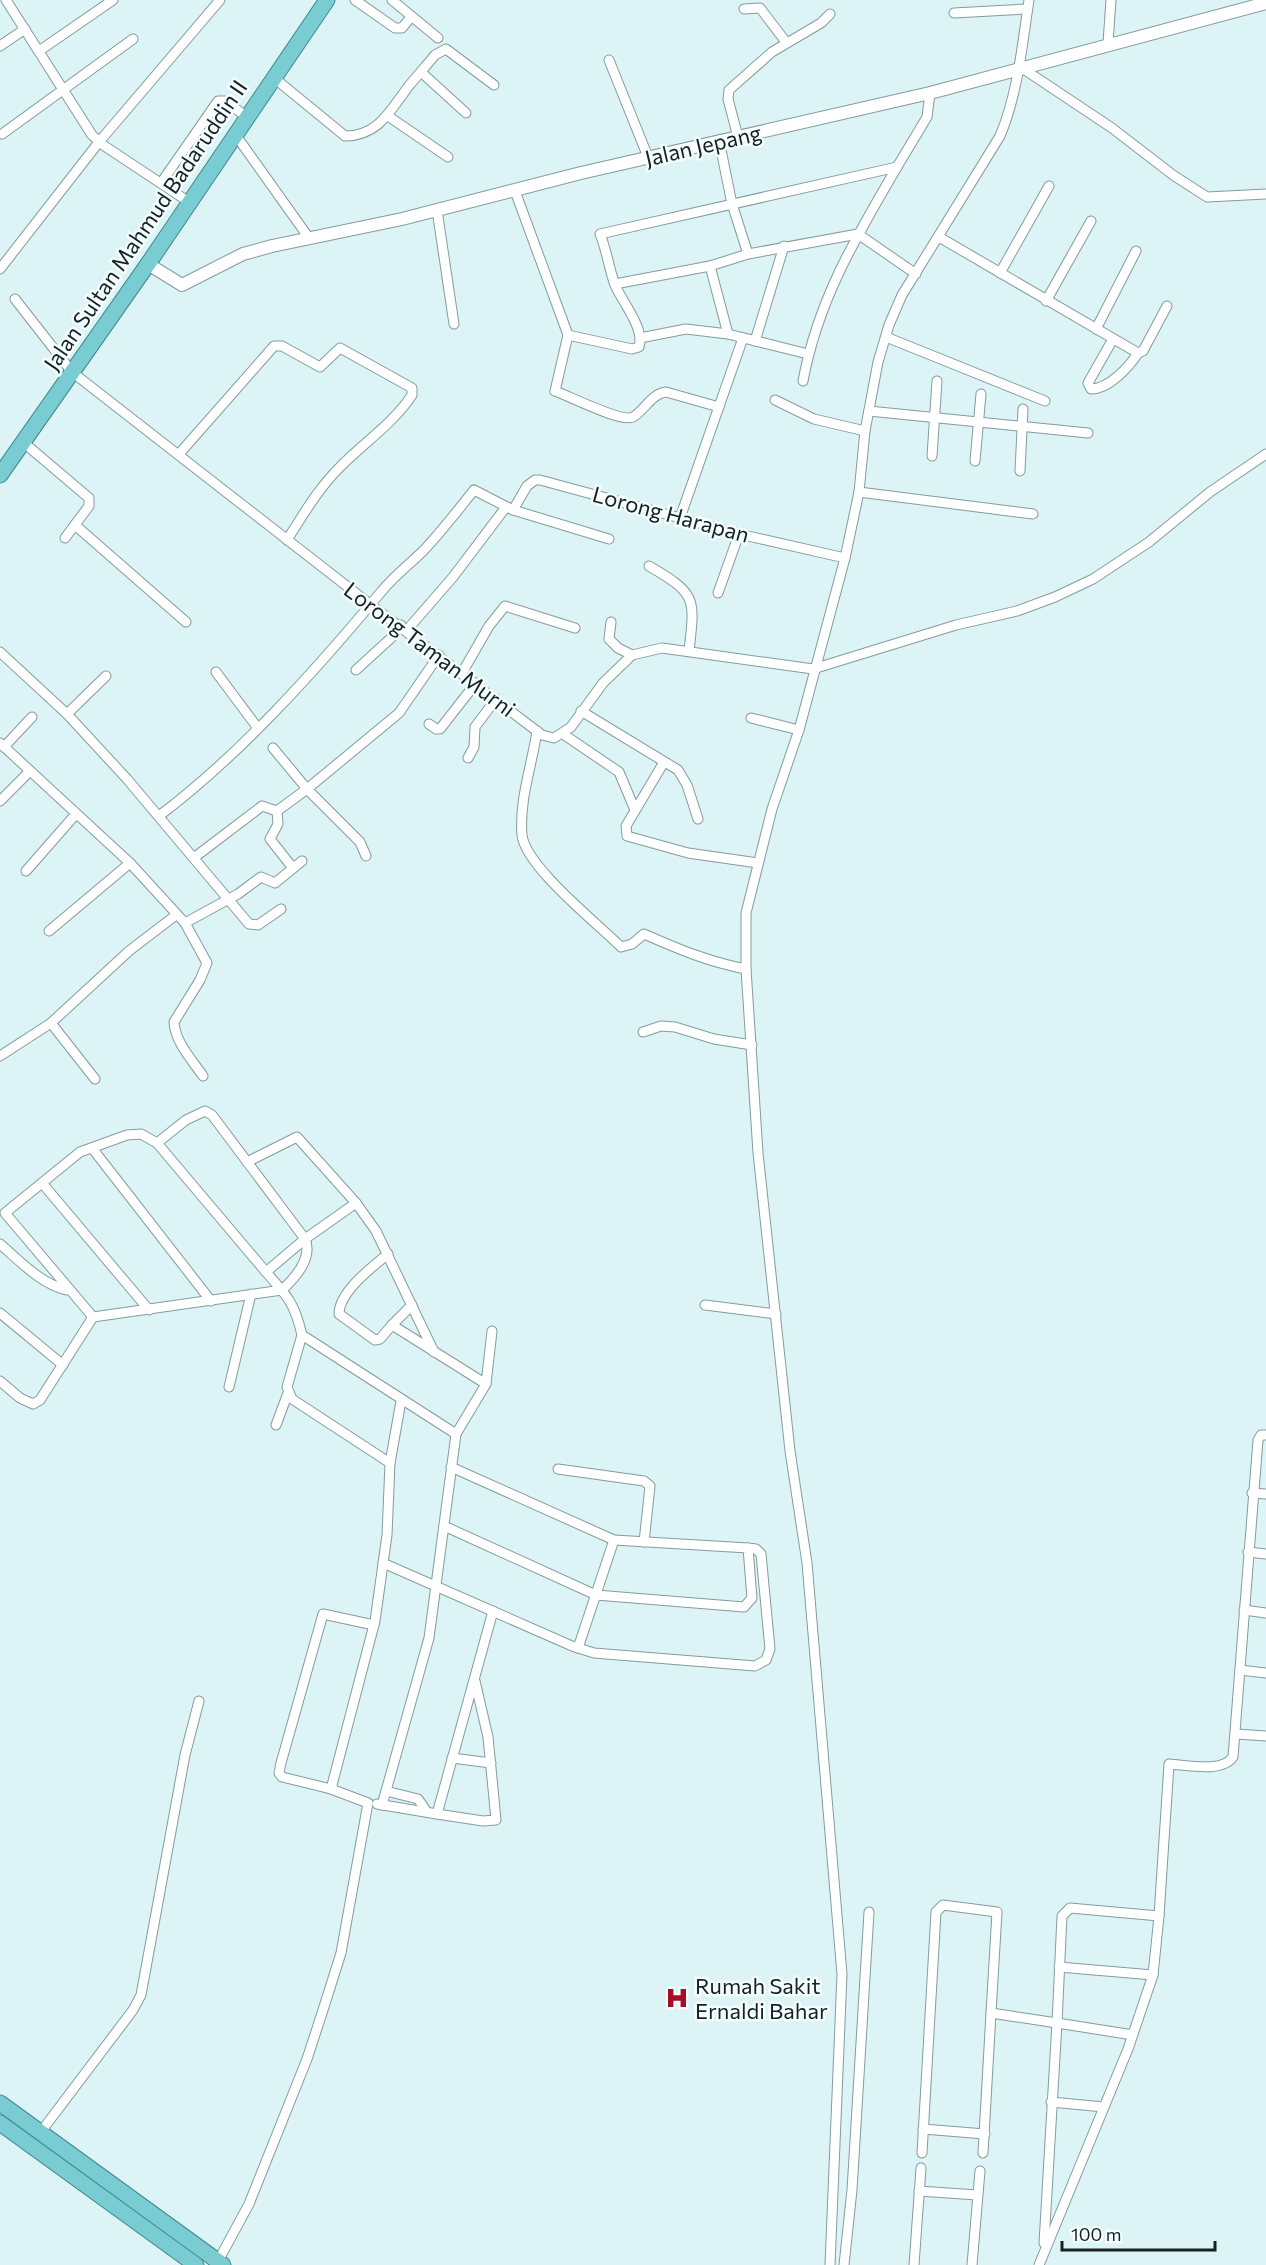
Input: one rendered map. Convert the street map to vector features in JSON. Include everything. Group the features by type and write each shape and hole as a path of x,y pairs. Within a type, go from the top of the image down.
{"highway":[{"name":"Jalan Sultan Mahmud Badaruddin II","path":"0,475 148,264 327,0"},
{"path":"0,2103 219,2264"},
{"path":"0,2123 196,2265"}],"street":[{"path":"6,0 99,142 189,202"},
{"path":"39,51 113,0"},
{"path":"0,269 99,142 220,0"},
{"path":"355,0 395,28 402,28 411,17"},
{"path":"392,0 438,38"},
{"path":"1108,43 1111,0"},
{"name":"Jalan Jepang","path":"148,264 182,285 243,254 437,210 719,140 930,93 1108,43 1266,3"},
{"path":"830,2265 842,1974 807,1563 790,1451 758,1153 746,969 746,912 758,863 799,730 813,669 844,558 859,492 865,431 886,337 902,295 1000,136 1007,120 1021,69 1028,5 954,13"},
{"path":"744,9 760,8 786,42"},
{"path":"738,137 728,99 729,90 786,42 821,23 830,14"},
{"path":"0,45 25,29"},
{"path":"2,134 133,39"},
{"path":"273,77 340,135 362,134 375,128 388,116 440,51 450,50 494,85"},
{"path":"609,60 648,157"},
{"path":"1021,69 1112,128 1173,175 1207,197 1266,194"},
{"path":"421,72 466,113"},
{"path":"803,381 808,354 836,274 927,117 930,93"},
{"path":"161,183 218,101 225,102 247,117"},
{"path":"388,116 448,157"},
{"path":"235,134 309,238"},
{"path":"719,140 732,204 747,254"},
{"path":"568,335 632,349 639,346 640,338 615,284 600,234 897,167"},
{"path":"1000,273 1049,186"},
{"path":"515,191 568,335 555,391 623,419 636,415 658,393 666,392 719,407"},
{"path":"437,210 454,324"},
{"path":"1046,301 1090,221"},
{"path":"615,284 710,266 747,254 784,246 858,234 916,274"},
{"path":"939,237 1138,353"},
{"path":"755,341 784,246"},
{"path":"1096,329 1136,251"},
{"path":"710,266 728,334"},
{"name":"Lorong Taman Murni","path":"15,299 72,372 537,731 554,738 563,734"},
{"path":"1113,339 1088,383 1091,389 1118,376 1138,353 1143,351 1167,306"},
{"path":"640,338 686,329 728,334 808,354"},
{"path":"886,337 1045,401"},
{"path":"680,518 743,339"},
{"path":"179,454 274,346 282,346 320,367 340,348 411,388 412,395 398,413 338,468 313,499 287,540"},
{"path":"932,456 938,381"},
{"path":"975,461 981,394"},
{"path":"775,400 814,419 865,431"},
{"path":"1020,471 1023,409"},
{"path":"869,411 1088,434"},
{"path":"23,442 89,498 89,506 65,538"},
{"path":"635,810 620,772 563,734 603,682 632,655 662,648 813,669 956,625 1017,611 1055,597 1093,579 1149,542 1210,492 1266,454"},
{"name":"Lorong Harapan","path":"356,670 404,628 453,577 532,481 540,480 739,534 844,558"},
{"path":"159,816 188,794 257,727 430,543 474,490 510,508 609,539"},
{"path":"859,492 1033,514"},
{"path":"75,525 186,622"},
{"path":"718,593 739,534"},
{"path":"649,566 679,583 690,600 693,608 689,651"},
{"path":"462,673 489,626 505,606 575,628"},
{"path":"611,622 609,639 618,648 632,655"},
{"path":"0,652 67,714 195,857 249,924 254,926 282,909"},
{"path":"277,811 399,713 439,655"},
{"path":"216,672 257,727"},
{"path":"67,714 106,676"},
{"path":"429,724 440,729 476,683"},
{"path":"468,758 474,747 475,727 496,699"},
{"path":"581,711 678,770 683,777 698,819"},
{"path":"32,717 2,745 130,863 185,923 207,963 200,980 174,1022 178,1039 202,1076"},
{"path":"750,718 799,730"},
{"path":"537,731 522,801 522,835 530,856 621,947 632,944 644,934 681,952 714,963 746,969"},
{"path":"273,748 307,789 352,832 360,842 366,856"},
{"path":"664,762 625,831 633,839 688,853 758,863"},
{"path":"0,801 30,771"},
{"path":"195,857 262,806 277,811"},
{"path":"277,811 278,824 270,839 293,868"},
{"path":"26,871 76,814"},
{"path":"185,923 261,877 275,883 302,861"},
{"path":"49,931 130,863"},
{"path":"0,1056 51,1023 129,951 176,915"},
{"path":"51,1023 95,1079"},
{"path":"643,1032 661,1026 675,1027 714,1039 752,1046"},
{"path":"93,1317 282,1290 292,1281 307,1256 309,1249 304,1239 212,1115 205,1112 186,1120 157,1143"},
{"path":"93,1317 3,1215 80,1152 127,1135 141,1134 157,1143 282,1290 299,1316 302,1335 288,1393 276,1425"},
{"path":"247,1162 297,1137 356,1203 376,1231 434,1352"},
{"path":"92,1148 211,1301"},
{"path":"42,1183 150,1310"},
{"path":"266,1272 304,1239 356,1203"},
{"path":"0,1244 51,1286 67,1290"},
{"path":"388,1254 361,1276 339,1306 339,1314 375,1340 380,1339 412,1305"},
{"path":"229,1387 250,1294"},
{"path":"705,1305 776,1314"},
{"path":"0,1313 63,1365"},
{"path":"0,1380 20,1398 33,1404 40,1401 93,1317"},
{"path":"392,1325 486,1384"},
{"path":"382,1805 429,1638 438,1587 456,1434 486,1384 492,1330"},
{"path":"302,1335 456,1434"},
{"path":"288,1393 292,1399 390,1463"},
{"path":"331,1790 374,1625 383,1563 390,1463 402,1401"},
{"path":"1041,2261 1133,2035 1153,1975 1169,1764 1227,1764 1233,1757 1252,1493 1258,1440 1261,1436 1266,1435"},
{"path":"383,1563 594,1653 755,1666 763,1663 770,1649 766,1587 761,1554 756,1549 614,1540 451,1467"},
{"path":"558,1469 644,1481 650,1486 644,1542"},
{"path":"1252,1493 1266,1494"},
{"path":"444,1526 596,1595 744,1607 752,1598 748,1548"},
{"path":"578,1648 614,1540"},
{"path":"1248,1552 1266,1554"},
{"path":"1244,1610 1266,1613"},
{"path":"432,1813 452,1758 493,1611"},
{"path":"374,1625 323,1614 281,1763 279,1773 282,1777 368,1803 483,1821 496,1820 492,1763 474,1678"},
{"path":"1240,1670 1266,1673"},
{"path":"40,2133 133,2010 141,1995 185,1755 199,1701"},
{"path":"1236,1734 1266,1736"},
{"path":"452,1758 492,1763"},
{"path":"386,1791 418,1800 432,1813"},
{"path":"219,2264 253,2193 307,2060 341,1953 368,1803"},
{"path":"922,2153 936,1912 942,1905 997,1912 983,2152"},
{"path":"1041,2261 1062,1916 1070,1908 1159,1916"},
{"path":"844,2265 852,2190 869,1912"},
{"path":"1059,1967 1153,1975"},
{"path":"991,2013 1133,2035"},
{"path":"1051,2102 1104,2107"},
{"path":"923,2129 985,2134"},
{"path":"914,2265 921,2168"},
{"path":"972,2265 980,2171"},
{"path":"919,2191 977,2195"}],"place":[{"name":"Rumah Sakit Ernaldi Bahar","path":"677,1998"}]}
